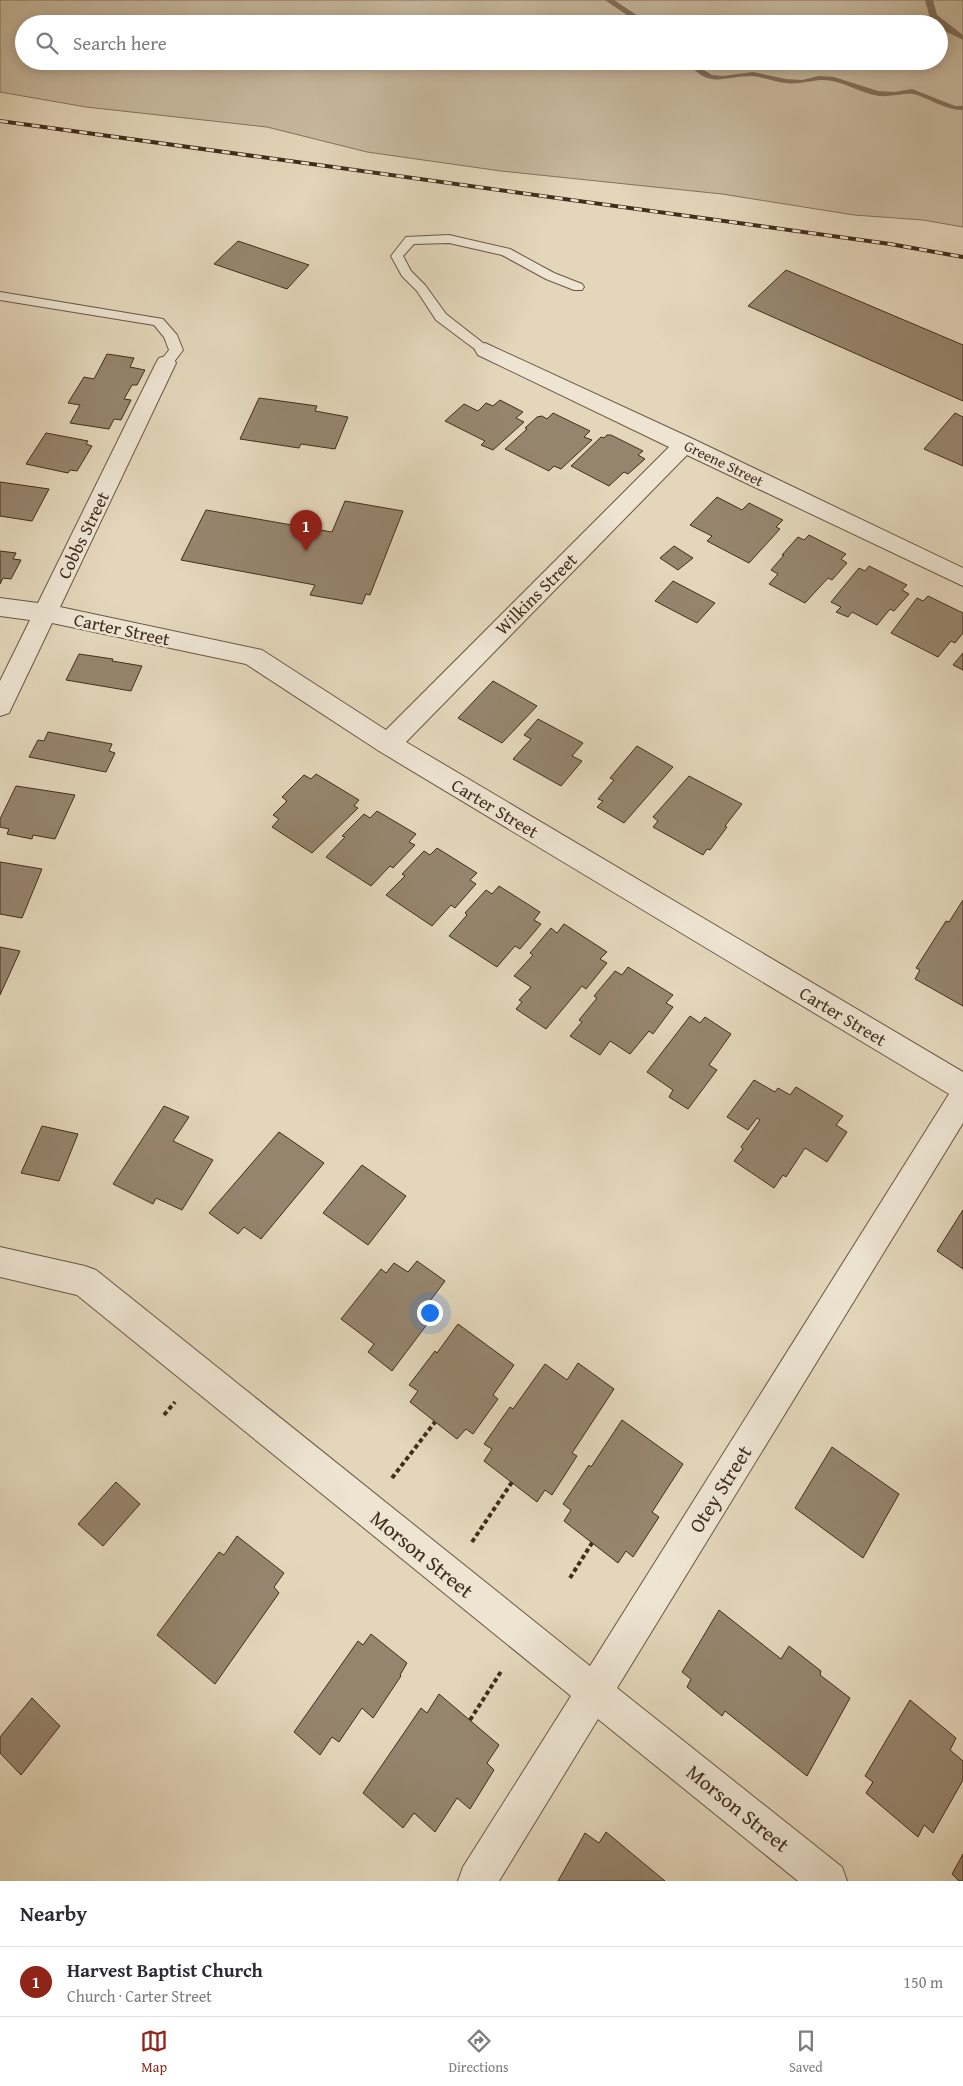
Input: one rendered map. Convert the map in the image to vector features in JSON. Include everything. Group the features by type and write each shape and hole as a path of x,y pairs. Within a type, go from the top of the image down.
{"street":[{"name":"Greene Street","path":"485,350 686,444 963,578"},
{"name":"Cobbs Street","path":"0,706 166,363"},
{"name":"Wilkins Street","path":"388,744 686,444"},
{"name":"Carter Street","path":"0,606 253,656 388,744 963,1087"},
{"name":"Otey Street","path":"477,1881 963,1097"},
{"name":"Morson Street","path":"0,1262 85,1282 828,1881"}],"lane":[{"path":"485,350 440,317 421,288 406,273 397,256 410,240 450,239 506,252 550,276 578,287"},
{"path":"0,296 158,322 170,335 176,350 166,363"}],"path":[{"path":"393,1477 435,1422"},
{"path":"473,1541 512,1482"},
{"path":"570,1578 592,1543"},
{"path":"470,1720 504,1666"}],"shaded area":[{"path":"0,0 963,0 963,227 923,220 854,215 722,194 501,171 367,152 267,127 86,107 0,92"}],"building":[{"path":"238,241 309,265 287,289 214,264"},
{"path":"786,270 963,345 963,401 748,306"},
{"path":"107,354 134,358 130,367 145,370 137,385 132,385 124,399 131,400 121,420 114,419 109,429 70,423 80,405 68,403 84,377 94,379"},
{"path":"259,398 317,406 315,411 348,417 335,449 301,444 299,448 240,439"},
{"path":"500,400 523,412 516,418 524,422 493,450 481,445 485,441 445,421 464,404 478,411 486,403 493,406"},
{"path":"553,413 590,431 584,437 592,440 561,469 554,466 549,471 505,449 537,417 542,416 547,419"},
{"path":"955,413 963,417 963,466 924,449"},
{"path":"46,433 88,441 86,444 92,446 77,471 70,470 68,473 26,464"},
{"path":"607,435 611,435 643,451 638,455 645,459 628,474 624,472 609,486 571,466 601,437 604,438"},
{"path":"0,482 49,489 32,521 0,516"},
{"path":"717,497 742,510 749,503 783,520 776,527 780,529 749,563 707,541 712,536 690,525"},
{"path":"345,501 403,511 370,595 366,594 362,604 310,595 315,585 181,560 206,510 332,532"},
{"path":"809,535 846,554 841,559 847,563 832,580 828,578 805,603 769,584 778,574 771,570 784,555 782,555 798,537 804,540"},
{"path":"674,546 693,558 678,570 660,558"},
{"path":"0,551 16,553 13,559 21,560 11,579 3,578 0,584"},
{"path":"869,566 907,585 902,590 909,594 894,611 890,609 877,625 852,612 848,617 836,612 841,607 831,602 859,568 865,571"},
{"path":"673,581 715,603 697,623 655,601"},
{"path":"928,596 963,613 963,633 955,643 951,641 938,657 891,633 917,598 923,601"},
{"path":"963,653 963,670 953,665"},
{"path":"79,654 142,666 131,691 66,680"},
{"path":"493,681 537,706 502,743 458,718"},
{"path":"538,719 583,743 572,756 582,761 561,786 513,759 531,739 524,735"},
{"path":"48,732 112,744 109,751 115,753 106,772 29,757 38,740 44,741"},
{"path":"637,746 673,767 624,823 597,807 603,801 598,799 614,780 610,778"},
{"path":"316,774 359,800 354,806 358,808 312,853 272,827 279,819 273,815 287,801 282,797 304,775 311,779"},
{"path":"689,776 742,804 710,850 707,849 703,855 653,827 658,821 653,817"},
{"path":"16,786 75,795 55,839 33,835 32,839 7,834 9,829 0,827 0,819"},
{"path":"377,811 416,834 409,842 415,845 393,868 390,866 371,886 326,857 345,837 342,836 364,814 370,818"},
{"path":"437,848 477,873 470,880 476,884 455,908 451,905 432,926 386,895 405,876 402,874 424,851 430,855"},
{"path":"0,862 42,869 22,918 0,914"},
{"path":"499,886 540,912 534,920 541,924 520,949 515,946 497,967 449,936 467,915 465,913 486,890 492,894"},
{"path":"963,900 963,1006 915,979 920,970 916,968 946,921 949,922"},
{"path":"564,924 607,952 600,959 607,963 586,989 582,986 546,1029 516,1009 522,1002 519,1000 531,987 514,976 533,955 530,953 551,928 557,933"},
{"path":"0,947 20,951 0,995"},
{"path":"628,967 673,995 666,1003 673,1007 653,1034 649,1031 630,1054 610,1041 600,1055 570,1036 582,1022 579,1020 597,998 594,996 615,971 622,975"},
{"path":"690,1016 700,1023 705,1017 731,1034 709,1065 717,1070 688,1109 669,1097 673,1090 647,1072"},
{"path":"754,1080 775,1092 778,1088 790,1095 796,1087 843,1116 836,1125 847,1132 827,1162 805,1148 786,1177 783,1175 774,1188 734,1161 743,1149 741,1147 760,1120 757,1118 748,1130 727,1117"},
{"path":"164,1106 189,1117 173,1141 213,1160 182,1210 156,1198 153,1204 113,1184"},
{"path":"42,1126 78,1134 59,1181 21,1173"},
{"path":"279,1132 324,1163 261,1239 244,1227 238,1234 209,1213"},
{"path":"362,1165 406,1196 368,1245 323,1213"},
{"path":"963,1210 963,1269 937,1251"},
{"path":"417,1261 445,1281 427,1305 437,1311 392,1371 368,1352 374,1344 341,1319 381,1269 386,1273 394,1263 408,1272"},
{"path":"458,1324 514,1365 493,1395 498,1399 473,1434 466,1429 457,1439 410,1402 418,1391 409,1385 435,1351 437,1353"},
{"path":"578,1363 614,1389 572,1453 577,1456 552,1495 545,1490 537,1502 484,1461 492,1449 484,1444 510,1407 513,1409 545,1364 567,1380"},
{"path":"622,1420 683,1464 652,1512 659,1517 633,1557 626,1551 618,1563 564,1521 571,1510 563,1504 589,1465 591,1467"},
{"path":"832,1447 899,1494 863,1558 795,1508"},
{"path":"116,1482 140,1504 103,1546 78,1524"},
{"path":"237,1536 284,1573 274,1587 279,1593 215,1684 157,1635 219,1552 224,1555"},
{"path":"719,1610 781,1659 789,1646 821,1671 820,1675 850,1698 807,1776 725,1711 722,1716 687,1687 691,1679 682,1672"},
{"path":"371,1634 407,1663 401,1676 373,1718 362,1708 339,1742 332,1737 320,1755 294,1732 358,1641 363,1645"},
{"path":"439,1694 499,1745 487,1763 494,1770 470,1809 457,1798 435,1832 414,1813 403,1828 363,1793 421,1708 427,1713"},
{"path":"32,1698 60,1726 21,1775 0,1753 0,1737"},
{"path":"910,1700 956,1738 950,1750 963,1761 963,1780 933,1833 924,1825 918,1837 866,1793 873,1782 865,1776"},
{"path":"606,1832 665,1881 558,1881 585,1833 599,1843"},
{"path":"963,1854 963,1881 959,1881 952,1874"}],"waterway":[{"path":"609,0 632,15"},
{"path":"929,0 933,15"},
{"path":"948,29 963,38"},
{"path":"698,70 710,77 723,78 753,74 786,81 802,82 819,78 834,79 877,93 894,94 912,91 954,108 963,108"}],"railway":[{"path":"0,121 890,244 963,257"}],"place":[{"name":"Harvest Baptist Church","path":"306,551"}]}
